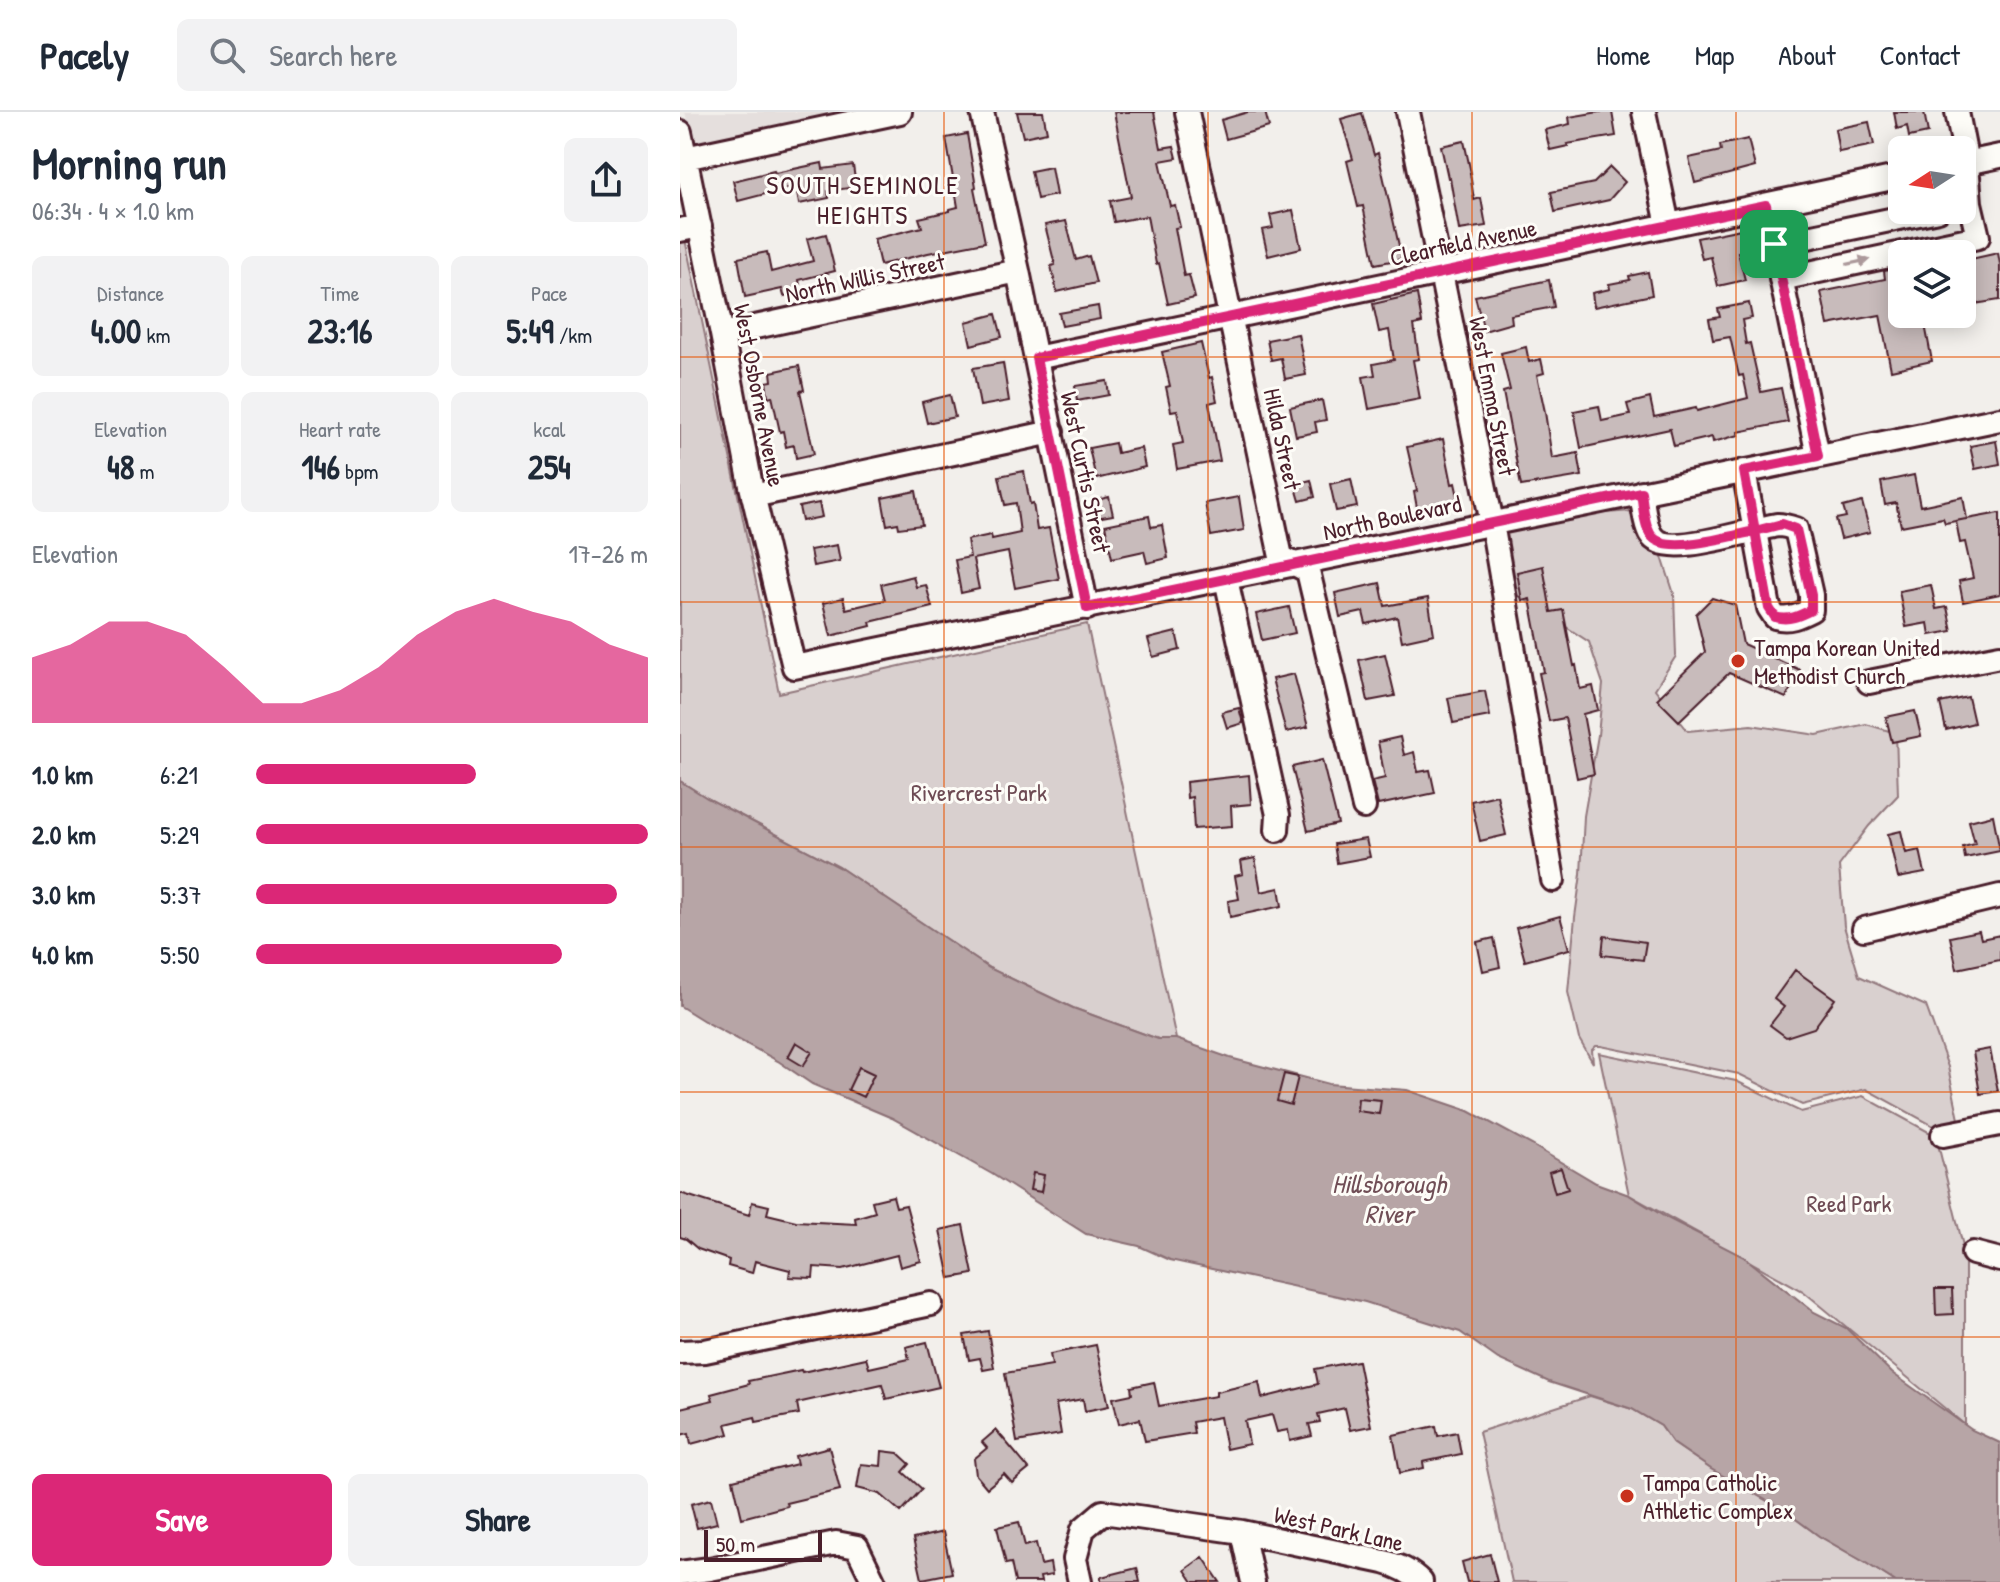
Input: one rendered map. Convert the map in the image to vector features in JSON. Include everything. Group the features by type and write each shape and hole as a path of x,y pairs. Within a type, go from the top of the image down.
{"street":[{"path":"685,158 900,112"},
{"name":"West Curtis Street","path":"982,112 1087,608"},
{"name":"Hilda Street","path":"1187,112 1281,557 1308,571 1364,807"},
{"name":"West Emma Street","path":"1408,112 1492,523 1553,880"},
{"path":"1644,112 1668,225"},
{"path":"1957,112 1960,136"},
{"name":"West Osborne Avenue","path":"680,132 690,228 722,334 753,496 794,667"},
{"path":"1976,161 2000,156"},
{"name":"Clearfield Avenue","path":"1036,358 1888,179"},
{"path":"1766,205 1818,456"},
{"path":"1774,244 1888,220"},
{"path":"1781,279 1978,237 1973,224"},
{"name":"North Willis Street","path":"722,334 1018,271"},
{"name":"North Boulevard","path":"794,667 2000,419"},
{"path":"753,496 1052,432"},
{"path":"1641,492 1650,534 1657,541 1689,544 1755,531 1744,471"},
{"path":"1226,579 1278,815 1277,830"},
{"path":"1869,682 2000,656"},
{"path":"1864,929 2000,896"},
{"path":"1943,1135 2000,1124"},
{"path":"1973,1253 2000,1260"},
{"path":"680,1352 705,1351 931,1304"},
{"name":"West Park Lane","path":"1080,1582 1075,1559 1083,1529 1103,1512 1242,1532 1398,1565 1421,1582"},
{"path":"1242,1532 1253,1582"},
{"path":"680,1573 836,1543 857,1547 874,1582"}],"shaded area":[{"path":"685,112 856,112 702,145 691,137"}],"green space":[{"name":"Rivercrest Park","path":"685,239 779,693 1087,624 1176,1039 1158,1039 1073,1008 989,968 839,867 680,781 680,240"},
{"path":"1647,510 1674,594 1676,656 1655,689 1688,731 1751,725 1817,735 1866,724 1896,733 1898,795 1869,826 1839,866 1844,926 1859,976 1926,1006 1948,1067 1960,1124 1937,1128 1866,1089 1802,1105 1739,1074 1601,1046 1592,1050 1593,1063 1579,1039 1568,992 1584,816 1603,684 1589,642 1514,593 1503,529 1564,516"},
{"name":"Reed Park","path":"1599,1053 1736,1081 1801,1112 1863,1096 1936,1136 1965,1254 1965,1425 1803,1291 1629,1195"},
{"name":"Tampa Catholic Athletic Complex","path":"1590,1396 1632,1409 1661,1426 1673,1443 1711,1469 1785,1511 1819,1536 1896,1582 1512,1582 1479,1432"}],"water":[{"name":"Hillsborough River","path":"680,781 839,867 989,968 1073,1008 1158,1039 1176,1039 1230,1058 1329,1084 1407,1090 1469,1111 1596,1183 1629,1195 1744,1257 1814,1312 1846,1328 1892,1373 1972,1430 2000,1443 2000,1582 1896,1582 1819,1536 1785,1511 1711,1469 1673,1443 1661,1426 1632,1409 1549,1382 1498,1359 1460,1332 1365,1302 1170,1260 1139,1246 1086,1234 992,1174 892,1118 812,1084 778,1061 704,1021 680,1006"}],"building":[{"path":"1017,112 1043,112 1047,132 1023,137"},
{"path":"1114,112 1154,112 1161,148 1174,146 1177,158 1160,161 1170,206 1175,205 1180,227 1175,228 1184,276 1189,275 1195,298 1168,304 1147,216 1114,222 1110,201 1131,197"},
{"path":"1248,112 1265,112 1269,127 1226,139 1221,120"},
{"path":"1612,112 1616,136 1550,150 1545,130 1570,124 1569,117"},
{"path":"1894,112 1924,112 1928,133 1909,136 1907,126 1897,129"},
{"path":"1362,113 1374,155 1378,153 1402,259 1375,264 1363,206 1358,207 1347,161 1353,159 1341,119"},
{"path":"1869,122 1874,145 1839,152 1835,129"},
{"path":"967,134 985,242 880,265 874,239 922,227 919,218 958,207 946,138"},
{"path":"1748,139 1755,167 1695,183 1689,158 1721,151 1720,145"},
{"path":"1464,141 1474,200 1481,198 1486,226 1459,230 1441,146"},
{"path":"822,163 823,169 853,165 856,187 828,191 829,198 799,204 796,186 738,201 733,181"},
{"path":"1051,167 1056,195 1037,199 1031,171"},
{"path":"1610,167 1625,182 1609,200 1555,212 1551,192 1594,183"},
{"path":"1293,210 1301,248 1268,256 1262,230 1273,228 1270,215"},
{"path":"1066,221 1076,260 1089,256 1096,283 1057,292 1051,266 1055,265 1045,225"},
{"path":"1741,229 1746,250 1738,252 1745,280 1718,286 1711,257 1702,259 1697,238"},
{"path":"826,234 835,271 799,280 801,292 784,296 782,289 745,297 738,258 767,252 771,272 813,261 807,239"},
{"path":"1998,253 2000,300 1976,304 1976,258"},
{"path":"1888,270 1888,328 1926,328 1932,361 1891,370 1880,315 1828,325 1821,292 1885,279 1884,271"},
{"path":"1648,272 1652,295 1594,307 1592,293 1610,289 1609,284 1630,280 1629,276"},
{"path":"1549,280 1554,307 1511,315 1512,323 1484,331 1475,296"},
{"path":"1417,294 1422,323 1414,325 1419,359 1413,360 1420,399 1369,409 1363,377 1375,375 1373,364 1394,360 1389,330 1379,332 1373,304"},
{"path":"1749,303 1752,318 1742,320 1761,392 1781,388 1788,422 1738,432 1739,435 1713,442 1712,437 1674,446 1670,429 1581,448 1574,411 1599,406 1602,421 1630,415 1627,404 1650,398 1654,417 1696,408 1697,411 1748,398 1743,375 1739,376 1730,337 1713,340 1709,319 1720,317 1718,309"},
{"path":"1098,306 1100,319 1062,326 1059,313"},
{"path":"996,314 1002,337 971,345 966,322"},
{"path":"1298,334 1306,375 1285,379 1281,358 1271,360 1267,340"},
{"path":"1201,343 1217,401 1209,403 1220,461 1177,469 1173,445 1183,443 1177,410 1171,411 1166,387 1170,386 1162,352"},
{"path":"1526,347 1529,362 1541,359 1544,373 1537,375 1552,458 1578,453 1582,476 1521,486 1503,392 1510,390 1501,353"},
{"path":"1003,363 1009,401 980,406 973,368"},
{"path":"799,366 804,390 800,391 814,454 796,458 794,445 786,447 783,431 780,432 766,382 772,381 771,372"},
{"path":"1107,381 1109,395 1077,401 1075,386"},
{"path":"950,395 955,417 927,423 922,402"},
{"path":"1322,400 1326,420 1315,422 1317,432 1296,436 1290,407"},
{"path":"1443,439 1452,484 1455,483 1460,505 1418,513 1414,492 1417,491 1407,447"},
{"path":"1996,441 2000,464 1975,469 1970,446"},
{"path":"1115,443 1117,453 1141,448 1145,467 1096,479 1089,448"},
{"path":"1024,471 1037,530 1049,528 1059,579 1015,588 1008,552 973,559 979,589 961,593 955,560 970,557 967,540 1020,533 1016,503 1005,505 999,476"},
{"path":"1914,475 1920,506 1963,497 1967,519 2000,513 2000,594 1963,602 1959,581 1973,578 1965,542 1960,543 1956,521 1966,519 1945,523 1943,518 1901,526 1896,503 1885,505 1881,482"},
{"path":"1351,479 1357,507 1336,511 1330,484"},
{"path":"1311,480 1315,497 1300,501 1295,484"},
{"path":"916,491 922,525 899,528 898,523 887,525 882,498"},
{"path":"1109,497 1113,515 1096,518 1093,501"},
{"path":"1239,497 1244,530 1211,536 1205,503"},
{"path":"1862,502 1870,532 1841,539 1836,519 1846,517 1843,507"},
{"path":"819,503 822,517 802,521 799,507"},
{"path":"1149,516 1151,527 1162,525 1168,558 1147,563 1144,551 1112,558 1105,525"},
{"path":"837,545 840,561 813,566 810,550"},
{"path":"1543,566 1551,612 1563,610 1580,689 1593,686 1598,710 1583,714 1594,774 1577,778 1565,718 1549,721 1539,673 1544,672 1530,599 1522,601 1517,572"},
{"path":"913,576 916,587 926,585 932,607 870,622 871,626 831,636 823,603 843,598 846,609 885,600 881,584"},
{"path":"1380,583 1385,606 1428,598 1434,634 1402,641 1397,617 1366,624 1363,612 1340,617 1335,593"},
{"path":"1931,585 1936,609 1947,607 1952,631 1930,635 1928,623 1906,627 1899,591"},
{"name":"Tampa Korean United Methodist Church","path":"1712,598 1735,605 1743,644 1800,670 1786,698 1729,673 1679,721 1657,699 1705,652 1696,614"},
{"path":"1289,607 1295,633 1262,640 1256,614"},
{"path":"1176,632 1180,650 1153,657 1148,639"},
{"path":"1385,654 1395,696 1368,701 1359,660"},
{"path":"1294,674 1308,727 1286,732 1272,679"},
{"path":"1485,691 1490,716 1453,723 1448,698"},
{"path":"1968,697 1974,723 1946,730 1940,703"},
{"path":"1239,708 1243,723 1227,728 1222,712"},
{"path":"1915,711 1921,736 1892,742 1886,717"},
{"path":"1400,737 1404,755 1414,752 1418,772 1430,770 1435,793 1378,805 1372,781 1385,778 1378,742"},
{"path":"1322,760 1338,824 1308,831 1292,767"},
{"path":"1249,775 1251,804 1231,806 1232,826 1194,829 1192,797 1187,798 1186,782"},
{"path":"1497,795 1506,835 1480,841 1471,801"},
{"path":"1993,815 2000,851 1965,858 1963,847 1975,844 1969,821"},
{"path":"1901,831 1906,853 1920,850 1925,873 1898,878 1888,834"},
{"path":"1366,839 1370,857 1337,863 1334,844"},
{"path":"1255,858 1261,892 1279,888 1282,906 1230,917 1228,901 1239,899 1235,876 1243,874 1241,861"},
{"path":"1560,916 1569,949 1525,961 1516,928"},
{"path":"1979,931 1981,939 2000,935 2000,960 1957,969 1950,937"},
{"path":"1604,936 1646,942 1643,960 1602,955"},
{"path":"1494,938 1500,967 1483,971 1477,942"},
{"path":"1795,970 1835,999 1814,1028 1786,1037 1770,1025 1784,1007 1774,999"},
{"path":"796,1042 812,1052 803,1066 788,1057"},
{"path":"1990,1049 1998,1091 1980,1094 1973,1052"},
{"path":"859,1067 874,1074 863,1097 848,1090"},
{"path":"1284,1074 1298,1077 1291,1105 1277,1101"},
{"path":"1358,1098 1381,1100 1379,1114 1357,1111"},
{"path":"1561,1168 1568,1189 1555,1193 1549,1172"},
{"path":"1033,1173 1044,1175 1041,1192 1030,1190"},
{"path":"680,1193 749,1215 752,1202 769,1206 767,1214 796,1221 856,1224 855,1218 875,1212 872,1201 893,1196 896,1207 906,1205 921,1261 900,1267 897,1255 843,1269 814,1267 813,1278 789,1277 790,1270 755,1261 752,1273 728,1266 729,1260 698,1249 680,1237"},
{"path":"963,1225 973,1274 950,1278 940,1230"},
{"path":"1935,1289 1952,1289 1953,1314 1936,1315"},
{"path":"988,1331 994,1368 983,1370 980,1358 969,1360 964,1335"},
{"path":"927,1342 939,1387 886,1399 882,1384 797,1403 799,1414 756,1422 755,1417 726,1424 729,1434 691,1444 689,1433 680,1435 680,1408 713,1400 711,1394 749,1384 748,1381 866,1358 869,1368 909,1359 906,1347"},
{"path":"1096,1345 1109,1406 1085,1411 1083,1399 1056,1404 1061,1434 1017,1442 1005,1373 1052,1365 1050,1354"},
{"path":"1358,1361 1371,1426 1350,1430 1345,1408 1318,1414 1320,1422 1309,1424 1312,1436 1290,1441 1288,1430 1277,1432 1272,1415 1245,1421 1249,1444 1226,1449 1220,1417 1192,1422 1194,1433 1145,1441 1140,1419 1119,1424 1113,1398 1132,1394 1131,1387 1154,1382 1159,1406 1216,1396 1216,1392 1259,1382 1262,1398 1318,1384 1315,1369"},
{"path":"1436,1426 1438,1436 1457,1432 1461,1454 1423,1462 1424,1468 1400,1473 1393,1435"},
{"path":"996,1430 1029,1469 1012,1483 1004,1474 987,1488 976,1475 974,1459 987,1448 982,1442"},
{"path":"829,1447 840,1490 742,1518 733,1480 797,1464 795,1456"},
{"path":"882,1451 898,1453 910,1464 903,1472 922,1489 901,1512 880,1494 857,1488 861,1464 881,1466"},
{"path":"711,1499 717,1523 697,1528 691,1504"},
{"path":"1019,1522 1025,1546 1036,1543 1041,1565 1050,1563 1052,1575 1040,1577 1041,1582 1015,1582 1011,1563 1006,1564 997,1527"},
{"path":"943,1532 952,1573 922,1579 913,1539"},
{"path":"1490,1554 1497,1582 1467,1582 1462,1562"},
{"path":"1203,1557 1220,1582 1193,1582 1185,1570"},
{"path":"1137,1568 1140,1582 1101,1582 1101,1577"}],"place":[{"name":"Tampa Korean United Methodist Church","path":"1738,661"},
{"name":"Tampa Catholic Athletic Complex","path":"1627,1496"}],"district":[{"name":"SOUTH SEMINOLE HEIGHTS","path":"863,199"}],"route":[{"path":"1774,244 1766,205 1036,358 1087,608 1641,492 1650,534 1657,541 1689,544 1755,531 1769,608 1775,617 1797,617 1811,610 1811,595 1796,529 1782,524 1755,531 1744,471 1818,456 1774,244"}]}
